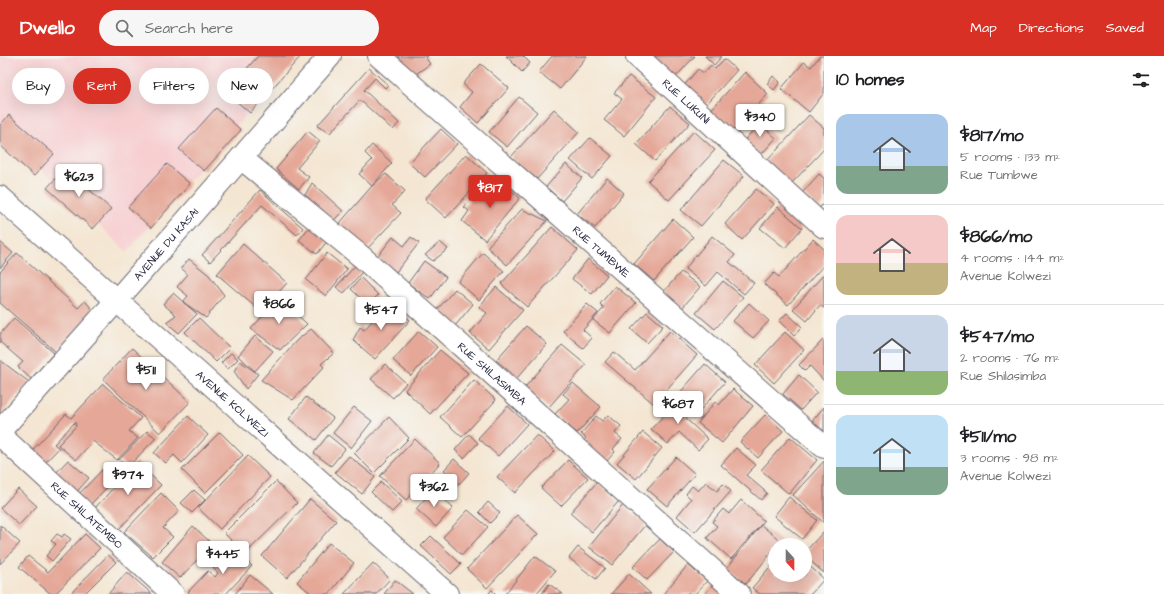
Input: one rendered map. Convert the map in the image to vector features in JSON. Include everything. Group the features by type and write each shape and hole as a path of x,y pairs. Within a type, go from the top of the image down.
{"street":[{"name":"AVENUE DU KASAI","path":"0,431 117,300 330,56"},
{"name":"RUE TUMBWE","path":"378,56 824,447"},
{"name":"RUE LUKUNI","path":"637,56 824,227"},
{"name":"RUE SHILASIMBA","path":"241,158 363,258 739,594"},
{"name":"AVENUE KOLWEZI","path":"0,197 447,594"},
{"name":"RUE SHILATEMBO","path":"0,435 173,594"}],"shaded area":[{"path":"0,56 297,56 273,84 273,68 217,68 217,104 255,104 127,252 0,130"}],"building":[{"path":"258,56 301,56 273,87 273,68 247,68"},
{"path":"398,56 428,56 426,58 430,64 413,76 396,65"},
{"path":"506,56 523,56 530,63 522,72"},
{"path":"552,56 587,56 560,89 539,72"},
{"path":"656,56 695,56 671,82 650,63"},
{"path":"705,56 722,56 714,65"},
{"path":"820,56 824,56 824,93 809,112 781,89 804,62 811,67"},
{"path":"724,59 737,70 703,108 681,89 698,69 704,73 711,65 715,69"},
{"path":"481,64 509,88 478,123 460,107 472,92 463,84"},
{"path":"369,68 388,85 385,88 375,78 364,90 399,123 393,130 360,100 330,133 317,126"},
{"path":"745,72 768,94 733,133 709,112"},
{"path":"629,76 656,97 624,136 604,120 622,99 614,93"},
{"path":"773,76 780,82 774,90 767,84"},
{"path":"519,97 537,112 507,147 489,132"},
{"path":"240,104 258,104 250,113"},
{"path":"670,106 690,123 655,161 636,144"},
{"path":"216,108 241,130 204,171 179,149"},
{"path":"554,109 579,132 537,179 511,157"},
{"path":"9,115 54,154 34,176 0,145 0,125"},
{"path":"809,115 824,128 824,149 790,185 765,163"},
{"path":"764,118 772,125 765,128 776,138 760,156 743,142"},
{"path":"441,129 457,144 425,177 409,163"},
{"path":"308,131 320,141 297,168 309,177 299,189 276,169"},
{"path":"694,131 715,150 669,200 648,181"},
{"path":"590,138 612,156 592,179 570,160"},
{"path":"372,145 392,163 372,186 359,174 372,160 365,153"},
{"path":"466,154 487,173 446,218 425,199"},
{"path":"724,160 744,176 701,226 681,210"},
{"path":"167,164 190,184 151,228 128,207"},
{"path":"566,164 582,178 562,201 546,187"},
{"path":"65,168 111,209 93,229 47,188"},
{"path":"386,174 405,191 392,205 401,213 367,249 339,224 372,186"},
{"path":"819,174 824,178 824,203 819,208 802,193"},
{"path":"607,178 624,193 595,228 577,214"},
{"path":"497,179 520,198 485,240 462,221 469,211 464,207 475,194 481,198"},
{"path":"312,183 343,211 334,220 305,195"},
{"path":"756,189 774,204 742,240 725,224"},
{"path":"260,190 303,228 297,235 262,205 210,262 202,255"},
{"path":"778,207 802,228 785,248 760,228"},
{"path":"522,209 547,221 507,265 487,247"},
{"path":"673,219 693,237 654,281 634,264"},
{"path":"310,226 328,240 317,254 299,240"},
{"path":"552,227 578,250 527,307 501,284"},
{"path":"712,236 735,255 729,262 754,283 744,294 718,272 706,286 685,269"},
{"path":"393,237 404,246 411,237 419,243 396,272 377,257"},
{"path":"813,239 824,249 824,265 788,305 764,284 774,273 779,277"},
{"path":"0,242 13,253 0,268"},
{"path":"440,242 448,249 433,261 425,255"},
{"path":"243,244 287,283 261,312 217,274"},
{"path":"17,253 78,308 85,301 94,311 56,352 0,303 0,272"},
{"path":"327,253 347,269 326,296 306,280"},
{"path":"483,253 504,271 479,300 458,282"},
{"path":"189,259 209,275 224,295 206,318 183,302 188,296 177,287 188,274 181,268"},
{"path":"588,259 607,275 592,294 572,279"},
{"path":"424,261 446,277 430,299 408,283"},
{"path":"355,266 362,272 344,293 336,287"},
{"path":"681,272 700,287 682,308 663,292"},
{"path":"824,274 824,308 820,305 807,321 793,309"},
{"path":"361,278 378,295 368,305 351,289"},
{"path":"723,281 743,297 715,329 696,313"},
{"path":"615,286 636,303 610,333 593,320 604,308 600,304"},
{"path":"496,287 523,310 489,349 470,333 487,313 479,307"},
{"path":"455,289 473,304 455,326 436,311"},
{"path":"173,293 197,314 179,333 166,322 176,315 163,304"},
{"path":"279,298 307,324 280,350 251,329"},
{"path":"389,302 410,320 375,359 353,340 360,327 364,330"},
{"path":"749,303 769,321 753,338 733,321"},
{"path":"587,304 598,313 583,330 592,338 583,348 563,331"},
{"path":"647,312 663,326 647,343 631,329"},
{"path":"787,313 802,327 794,336 779,321"},
{"path":"14,318 54,353 31,379 18,367 23,362 0,342 0,334"},
{"path":"199,318 230,348 216,362 185,332"},
{"path":"526,326 547,344 517,378 496,360"},
{"path":"311,329 334,353 321,364 324,367 293,400 261,380 297,340"},
{"path":"419,331 437,347 411,376 393,360"},
{"path":"670,331 697,355 654,404 605,362 614,352 635,370"},
{"path":"785,332 804,350 774,383 755,365"},
{"path":"255,336 273,351 255,371 238,356"},
{"path":"823,340 824,381 810,366 805,371 799,365"},
{"path":"562,345 586,365 548,408 525,387"},
{"path":"132,348 190,402 160,433 103,379"},
{"path":"440,350 468,373 430,414 405,390"},
{"path":"231,353 238,359 228,369 221,363"},
{"path":"0,360 29,382 0,415"},
{"path":"240,361 258,374 246,389 234,371"},
{"path":"385,364 406,383 393,398 371,379"},
{"path":"705,364 725,382 697,414 677,396"},
{"path":"799,375 817,392 801,410 783,394"},
{"path":"474,380 496,400 462,437 440,417"},
{"path":"573,383 601,407 577,433 555,414 569,399 563,394"},
{"path":"103,384 141,418 129,431 138,438 117,460 93,441 76,460 58,445 76,426 75,422 54,444 59,448 40,468 27,456 66,414 71,418"},
{"path":"733,389 753,406 722,443 698,423 715,402 719,405"},
{"path":"306,397 333,418 316,440 289,419"},
{"path":"674,397 692,413 686,419 708,439 698,450 679,432 668,444 651,429 668,411 665,408"},
{"path":"508,406 527,424 498,456 478,438"},
{"path":"354,407 372,421 351,448 333,433"},
{"path":"824,407 824,431 812,421"},
{"path":"608,415 621,426 615,433 622,439 613,449 615,452 603,465 580,445 586,438 581,434 596,416 602,421"},
{"path":"765,415 783,431 758,458 740,442"},
{"path":"188,416 208,435 182,463 174,455 166,463 154,453"},
{"path":"389,417 409,438 374,473 354,453"},
{"path":"147,431 156,438 128,467 119,460"},
{"path":"220,432 243,455 205,493 182,470"},
{"path":"643,432 662,448 636,479 617,463"},
{"path":"469,434 478,443 464,458 455,450"},
{"path":"328,435 345,449 331,466 314,453"},
{"path":"537,435 555,451 515,493 497,477"},
{"path":"790,437 817,460 789,494 761,470"},
{"path":"415,439 440,463 406,500 380,476"},
{"path":"736,448 756,465 746,475 767,493 761,500 721,465"},
{"path":"248,456 270,477 220,529 198,508"},
{"path":"349,456 375,477 362,494 335,472"},
{"path":"676,457 695,474 667,506 647,489"},
{"path":"454,459 469,473 459,484 444,470"},
{"path":"68,460 89,478 74,495 53,476"},
{"path":"568,460 588,478 561,506 541,488"},
{"path":"824,461 824,523 793,495"},
{"path":"137,462 161,485 118,530 94,509"},
{"path":"102,470 114,480 89,506 77,496"},
{"path":"276,481 297,503 245,554 224,533"},
{"path":"381,482 402,502 392,512 371,492"},
{"path":"597,482 619,501 592,532 570,513"},
{"path":"706,482 717,491 723,484 731,491 695,532 677,516 691,499 686,494 692,486 698,491"},
{"path":"18,489 37,506 19,525 0,508"},
{"path":"194,490 205,500 192,513 181,503"},
{"path":"433,490 453,508 436,527 416,509"},
{"path":"161,493 179,511 163,528 173,537 153,557 124,532"},
{"path":"789,497 817,520 803,538 801,538 774,516"},
{"path":"310,499 336,521 287,578 262,556"},
{"path":"741,500 764,521 731,559 707,538 717,526 712,522 723,509 729,514"},
{"path":"488,502 500,513 490,523 479,512"},
{"path":"623,505 646,524 612,565 589,547"},
{"path":"468,510 488,527 462,555 443,537"},
{"path":"517,515 538,534 487,588 467,569"},
{"path":"0,525 20,543 0,564"},
{"path":"761,525 777,538 768,538 768,557 746,584 727,568"},
{"path":"193,526 212,544 180,578 162,562"},
{"path":"824,531 824,573 812,562 812,544"},
{"path":"57,534 62,537 64,534 71,539 52,561 46,556 56,544 51,541"},
{"path":"85,534 100,548 55,594 51,594 19,567 28,556 48,572"},
{"path":"431,536 461,564 451,574 421,546"},
{"path":"660,539 674,552 647,580 633,567"},
{"path":"329,543 354,563 329,594 312,594 297,582"},
{"path":"578,547 605,568 596,579 569,558"},
{"path":"233,548 252,566 226,594 190,594 188,592 208,571 215,577 218,573 213,568"},
{"path":"108,555 116,562 84,594 70,594"},
{"path":"535,556 555,571 536,594 505,594"},
{"path":"373,563 390,579 376,594 344,594"},
{"path":"688,565 707,581 695,594 663,594"},
{"path":"812,568 824,579 811,594 760,594 752,588 768,569 768,582 812,582"},
{"path":"127,572 152,594 108,594"},
{"path":"629,574 651,594 611,594"},
{"path":"250,575 273,594 235,594"},
{"path":"395,580 413,594 384,594"},
{"path":"714,583 727,594 705,594"},
{"path":"549,584 563,594 542,594"},
{"path":"492,590 496,594 488,594"}]}
